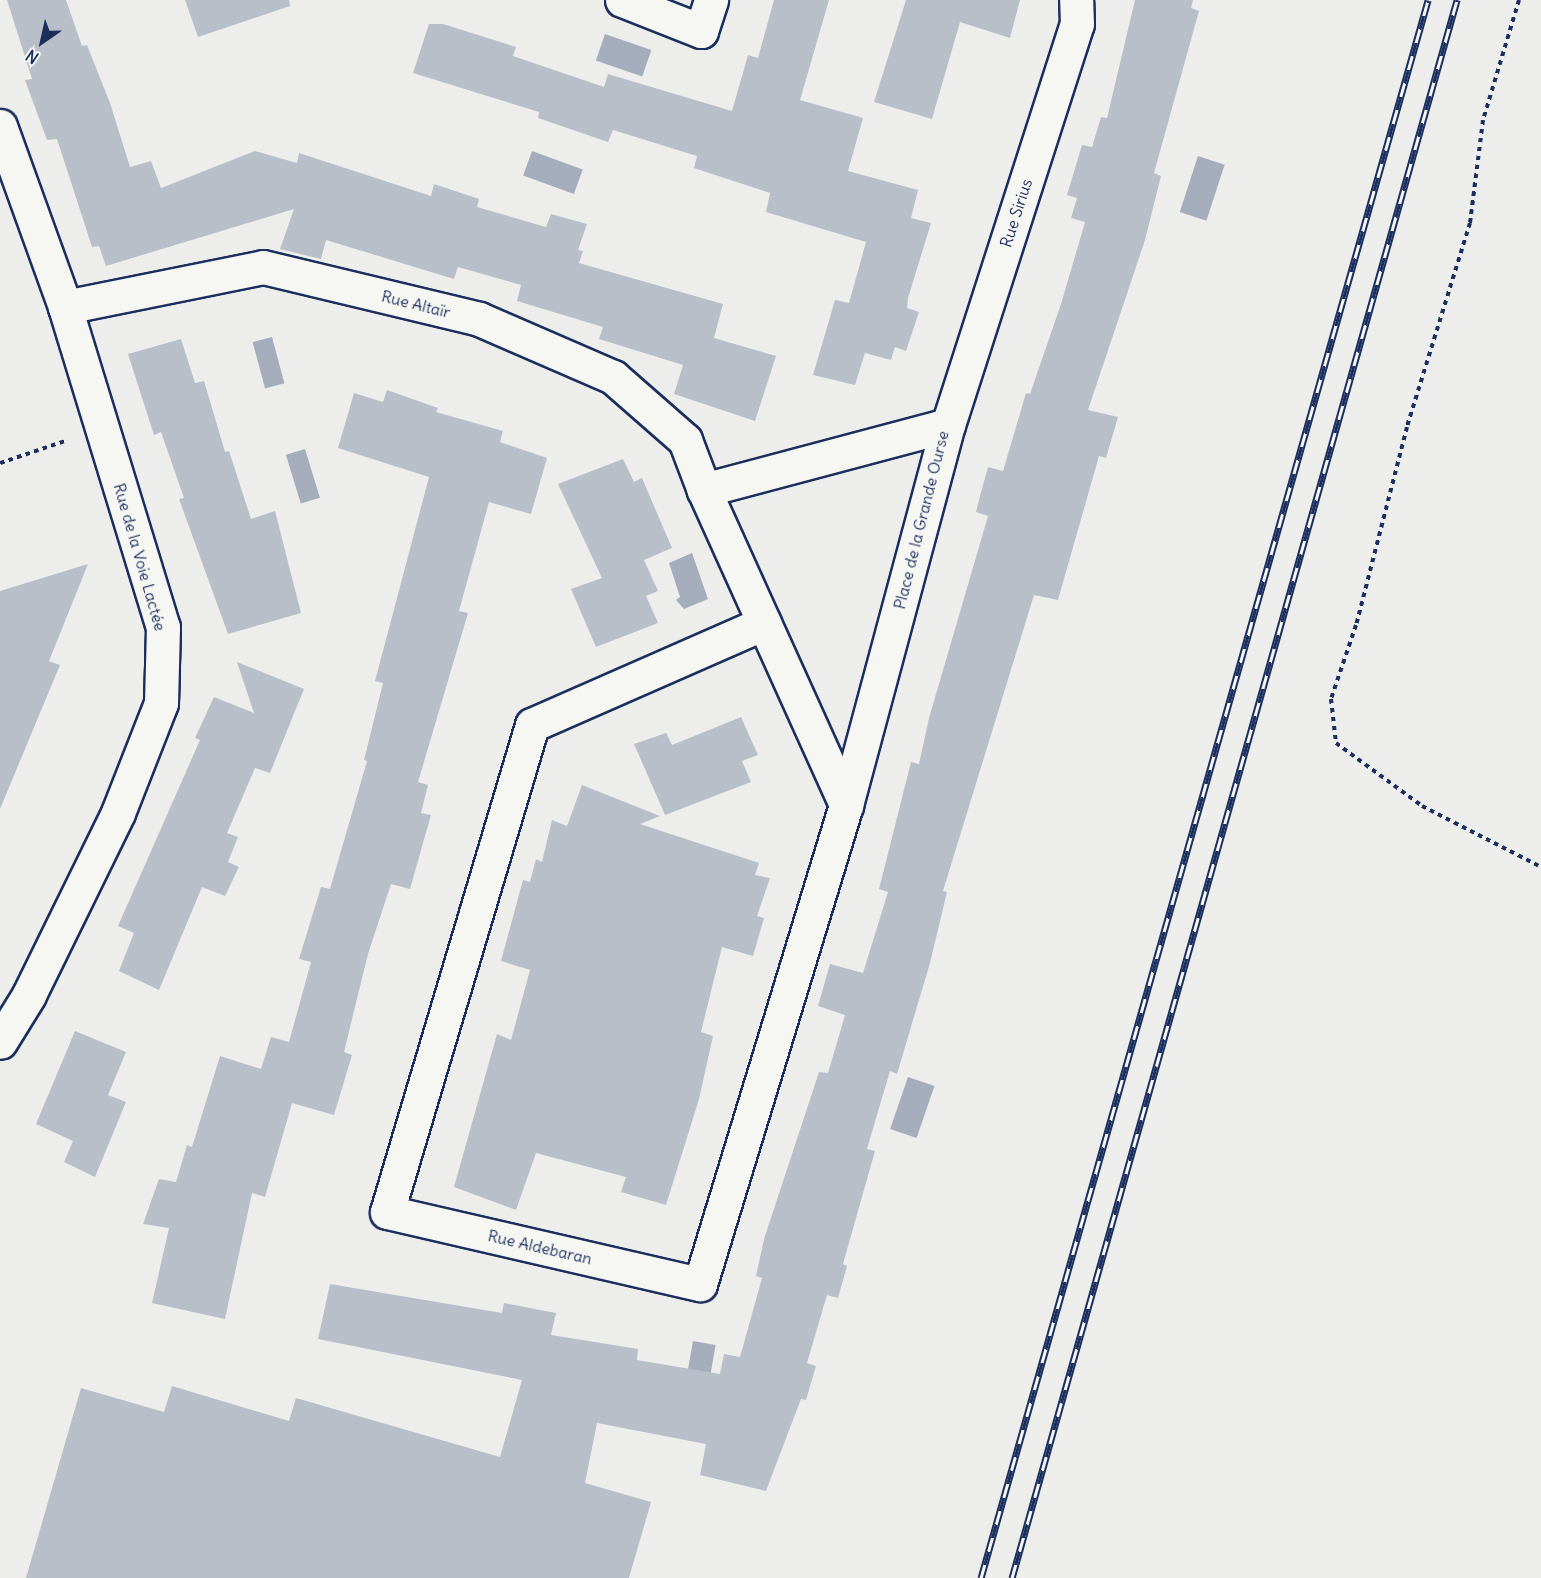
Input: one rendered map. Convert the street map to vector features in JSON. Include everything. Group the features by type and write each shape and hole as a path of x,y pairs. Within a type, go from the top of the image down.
{"street":[{"path":"622,0 701,31 711,0"},
{"name":"Rue Sirius","path":"948,425 1077,24 1076,0"},
{"name":"Rue de la Voie Lactée","path":"0,126 65,307 163,627 161,703 118,813 28,995 0,1042"},
{"name":"Rue Altaïr","path":"65,307 263,267 479,319 613,377 685,440 704,490"},
{"name":"Place de la Grande Ourse","path":"704,490 948,425 846,805"},
{"path":"704,490 846,805"},
{"name":"Rue Aldebaran","path":"764,623 532,725 387,1212 700,1284 846,805"}],"path":[{"path":"1519,0 1483,120 1470,223 1407,427 1356,625 1331,699 1336,743 1422,806 1541,867"},
{"path":"0,463 103,428"}],"water":[{"path":"605,34 651,50 642,76 596,60"},
{"path":"532,151 583,169 574,194 523,175"},
{"path":"1198,156 1225,165 1206,221 1180,212"},
{"path":"272,337 284,383 265,389 253,342"},
{"path":"305,449 320,498 301,504 286,455"},
{"path":"692,553 708,599 684,609 676,600 680,597 669,563"},
{"path":"908,1077 934,1086 917,1138 890,1129"},
{"path":"693,1341 716,1345 707,1392 685,1388"}],"building":[{"path":"7,0 66,0 82,46 87,45 110,103 130,167 151,161 161,188 255,151 297,163 299,153 431,196 434,184 479,199 477,207 546,227 551,214 587,224 578,250 583,251 579,263 723,304 714,338 776,356 755,421 674,394 683,365 599,339 603,327 517,301 521,285 458,267 454,279 326,240 321,259 280,249 294,209 106,266 99,246 92,247 57,139 47,140 25,80 32,79"},
{"path":"185,0 289,0 290,6 198,37"},
{"path":"774,0 829,0 800,100 863,118 848,171 918,190 911,218 931,223 908,298 907,308 919,312 906,351 895,347 891,360 865,353 855,385 813,375 835,300 849,303 866,242 766,212 770,193 694,168 697,156 613,130 608,142 538,118 539,112 413,73 429,24 443,24 516,47 513,56 604,87 608,74 732,111 748,55 758,58"},
{"path":"906,0 1020,0 1010,38 960,22 932,119 874,102"},
{"path":"1135,0 1193,0 1191,8 1199,11 1154,173 1161,176 1145,240 1088,410 1118,417 1106,458 1099,456 1058,600 1034,595 943,891 947,892 930,963 897,1074 890,1071 867,1149 875,1151 843,1264 847,1266 838,1298 827,1295 807,1363 816,1366 806,1400 801,1399 766,1491 700,1475 706,1444 597,1423 585,1483 651,1502 629,1578 26,1578 81,1388 164,1412 172,1386 289,1421 296,1398 500,1457 522,1380 318,1339 330,1284 502,1313 504,1303 556,1313 551,1335 638,1349 637,1360 720,1374 724,1354 740,1357 762,1278 756,1276 764,1239 819,1072 828,1073 845,1015 818,1006 830,964 863,973 888,892 879,889 911,762 919,764 929,718 988,516 976,512 988,467 1003,471 1026,393 1030,394 1061,304 1085,222 1071,218 1077,198 1067,195 1082,145 1092,147 1101,117 1107,118"},
{"path":"181,339 195,383 204,381 225,452 229,451 251,519 275,511 301,613 228,634 179,499 184,498 161,432 154,435 128,354"},
{"path":"387,390 438,408 436,412 503,431 500,442 547,458 531,514 489,502 459,611 468,613 418,782 428,785 421,813 431,815 410,889 391,884 368,954 344,1052 352,1055 334,1115 292,1103 265,1197 252,1193 225,1319 152,1303 169,1228 143,1224 159,1179 176,1182 187,1145 192,1147 220,1056 261,1069 271,1037 289,1042 311,962 299,959 321,887 330,889 367,761 364,760 383,683 375,681 429,477 338,448 354,393 383,402"},
{"path":"623,459 634,482 642,478 672,548 644,560 658,591 646,596 658,623 596,647 571,589 602,578 558,484"},
{"path":"88,564 49,661 60,665 0,809 0,591"},
{"path":"237,662 304,689 270,773 255,768 227,833 238,837 228,862 239,867 225,896 202,887 159,990 119,971 134,933 118,926 200,740 195,738 214,697 254,713"},
{"path":"741,717 758,755 742,761 751,782 665,815 634,744 666,733 672,745"},
{"path":"582,785 660,816 640,824 759,863 755,875 770,878 757,916 764,918 753,956 722,947 701,1032 713,1036 699,1099 666,1205 621,1192 626,1177 536,1153 516,1210 454,1187 497,1034 511,1040 530,970 501,961 523,880 530,882 536,859 542,862 552,820 567,826"},
{"path":"75,1031 126,1052 108,1095 126,1102 95,1177 64,1162 73,1141 36,1124"}],"railway":[{"path":"981,1578 1428,0"},
{"path":"1012,1578 1457,0"}]}
